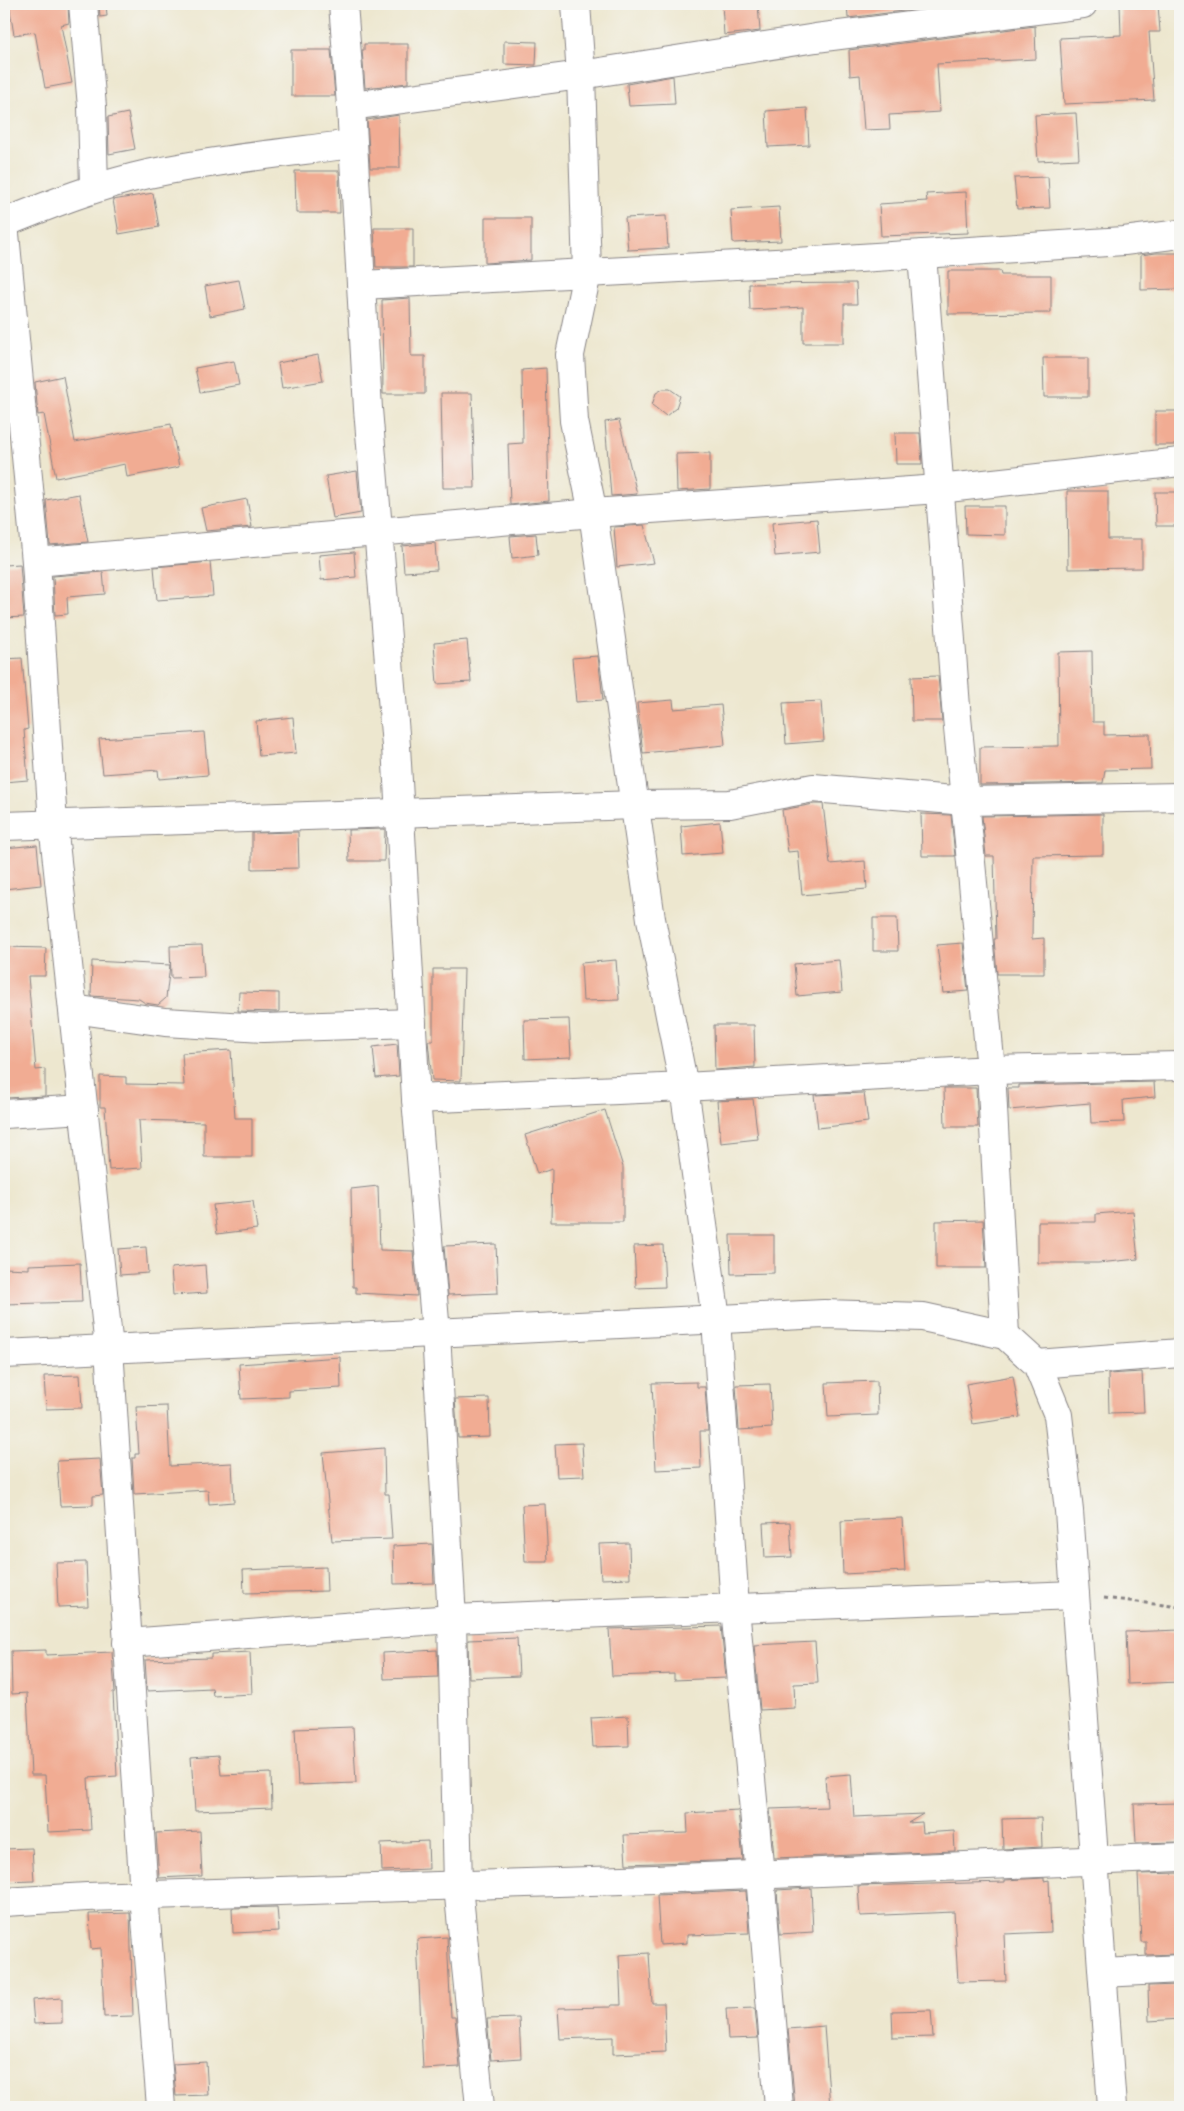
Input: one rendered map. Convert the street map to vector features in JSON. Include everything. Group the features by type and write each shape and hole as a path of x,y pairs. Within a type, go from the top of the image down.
{"street":[{"path":"84,4 92,107 94,188"},
{"path":"343,4 351,106 368,410 396,746 416,1099 436,1333 452,1619 458,1886 480,2107"},
{"path":"576,4 581,75 587,273 570,355 574,421 593,513 651,919 684,1087 716,1319 735,1608 779,2107"},
{"path":"351,106 581,75 816,38 1083,4"},
{"path":"161,2107 144,1895 109,1348 54,824 36,562 4,223 94,188 148,174 352,144"},
{"path":"362,285 922,254 1124,241 1180,234"},
{"path":"922,254 965,801 991,1070 1005,1335"},
{"path":"36,562 593,513 939,488 1180,462"},
{"path":"4,826 636,805 730,804 813,788 965,801 1180,797"},
{"path":"73,1009 165,1022 263,1028 412,1023"},
{"path":"416,1099 684,1087 991,1070 1180,1066"},
{"path":"4,1114 84,1109"},
{"path":"4,1354 824,1314 923,1317 1005,1335 1036,1364 1058,1415 1069,1511 1112,2107"},
{"path":"1036,1364 1180,1352"},
{"path":"128,1643 452,1619 1075,1595"},
{"path":"4,1902 144,1895 458,1886 1180,1858"},
{"path":"1103,1973 1180,1969"}],"path":[{"path":"1075,1595 1180,1607"}],"building":[{"path":"9,4 68,4 69,23 61,25 72,83 45,88 35,32 14,35"},
{"path":"99,4 106,4 107,16 100,17"},
{"path":"722,4 758,4 760,31 724,35"},
{"path":"847,4 941,4 942,6 848,18"},
{"path":"1158,4 1160,32 1149,32 1154,100 1064,104 1060,38 1121,35 1120,5"},
{"path":"1035,26 1036,59 937,64 940,112 889,115 890,129 864,130 860,75 850,76 849,50"},
{"path":"504,41 537,42 536,65 504,64"},
{"path":"364,44 408,44 408,83 365,88 362,50 364,50"},
{"path":"291,50 331,50 335,96 291,96"},
{"path":"673,76 675,104 629,106 627,84"},
{"path":"807,108 809,145 768,147 766,111"},
{"path":"128,113 135,149 109,154 108,117"},
{"path":"1076,113 1079,159 1038,161 1035,115"},
{"path":"399,115 400,168 370,168 367,120"},
{"path":"295,171 339,171 340,213 296,213"},
{"path":"1048,177 1050,208 1017,209 1014,178"},
{"path":"966,192 968,233 881,236 879,204 927,201 926,194"},
{"path":"153,193 159,227 119,234 113,200"},
{"path":"779,207 781,241 733,243 731,210"},
{"path":"666,216 668,248 628,250 625,218"},
{"path":"485,218 531,218 531,260 485,263"},
{"path":"374,228 413,228 413,267 376,267"},
{"path":"1180,253 1180,289 1141,290 1141,255"},
{"path":"948,271 1000,271 1001,275 1051,275 1051,313 948,314"},
{"path":"239,280 245,309 210,316 205,286"},
{"path":"856,283 857,304 844,304 844,343 803,343 803,307 750,310 749,284"},
{"path":"410,298 411,356 425,356 425,394 383,394 382,300"},
{"path":"318,355 323,381 282,388 278,363"},
{"path":"1043,358 1088,358 1088,397 1044,397"},
{"path":"234,361 239,385 200,392 195,368"},
{"path":"546,368 549,501 510,505 508,444 523,443 522,370"},
{"path":"63,376 75,442 171,424 179,467 127,477 125,464 56,478 44,414 38,415 35,382"},
{"path":"663,389 670,389 680,396 676,408 666,416 652,405 656,393"},
{"path":"441,393 472,393 475,488 443,488"},
{"path":"1155,411 1180,411 1180,445 1155,445"},
{"path":"619,420 637,494 611,496 605,422"},
{"path":"895,433 920,433 922,464 896,464"},
{"path":"710,453 710,489 677,491 676,454"},
{"path":"357,471 361,513 333,518 326,476"},
{"path":"1067,491 1108,491 1108,539 1142,539 1142,568 1068,569"},
{"path":"1155,492 1180,492 1180,526 1156,526"},
{"path":"79,494 88,542 50,545 46,500"},
{"path":"247,499 252,527 206,531 201,508"},
{"path":"965,506 1005,506 1005,535 966,534"},
{"path":"817,519 820,552 775,556 772,523"},
{"path":"644,525 654,563 617,567 614,527"},
{"path":"536,534 538,555 512,558 510,536"},
{"path":"435,543 437,570 404,572 402,546"},
{"path":"354,552 356,577 321,580 319,555"},
{"path":"210,562 213,596 157,600 154,567"},
{"path":"20,564 24,617 4,618 4,565"},
{"path":"103,572 105,594 67,597 68,614 55,615 53,576"},
{"path":"467,640 471,682 437,684 434,643"},
{"path":"1092,651 1093,722 1104,722 1104,735 1150,734 1151,769 1105,770 1103,783 980,785 980,747 1059,746 1058,652"},
{"path":"598,656 603,700 576,702 572,658"},
{"path":"22,658 28,729 24,730 28,780 4,782 4,659"},
{"path":"938,676 942,721 912,721 911,677"},
{"path":"673,700 674,709 721,705 725,745 643,753 637,703"},
{"path":"821,701 824,741 786,744 783,703"},
{"path":"293,717 296,753 259,756 256,721"},
{"path":"204,732 208,775 159,779 158,770 103,774 99,739"},
{"path":"823,804 830,864 865,861 867,889 802,895 798,851 788,852 782,810"},
{"path":"921,814 951,815 955,856 922,856"},
{"path":"1103,814 1103,855 1033,856 1032,939 1044,938 1044,974 997,974 994,939 996,939 994,856 986,856 982,816"},
{"path":"720,822 723,853 683,856 681,826"},
{"path":"385,829 384,861 349,861 348,830"},
{"path":"298,832 299,868 252,869 252,833"},
{"path":"37,845 41,885 4,889 4,848"},
{"path":"873,918 897,918 898,951 873,951"},
{"path":"963,943 968,991 943,993 937,945"},
{"path":"202,945 204,977 171,978 170,946"},
{"path":"4,947 46,948 45,976 28,976 36,1070 45,1069 45,1096 6,1098 4,1064"},
{"path":"616,960 619,1000 583,1001 581,963"},
{"path":"839,960 842,992 797,996 794,964"},
{"path":"92,961 170,965 166,998 158,1005 145,1003 139,999 91,996"},
{"path":"433,969 464,969 461,1081 432,1080 428,1041 433,1041"},
{"path":"239,992 279,993 279,1012 238,1011"},
{"path":"569,1019 571,1057 525,1059 524,1020"},
{"path":"714,1025 754,1025 755,1067 715,1070"},
{"path":"397,1044 399,1076 376,1078 373,1047"},
{"path":"231,1050 235,1118 252,1118 252,1157 204,1157 204,1122 139,1120 142,1168 109,1170 105,1107 100,1107 100,1076 126,1077 126,1084 184,1085 182,1053"},
{"path":"1154,1082 1155,1097 1123,1100 1124,1122 1091,1123 1090,1103 1009,1110 1008,1088 1019,1088 1019,1085"},
{"path":"944,1088 976,1088 978,1127 945,1127"},
{"path":"864,1093 868,1122 818,1128 814,1095"},
{"path":"753,1099 758,1139 721,1143 717,1101"},
{"path":"605,1110 623,1167 623,1222 551,1222 552,1169 537,1174 525,1135"},
{"path":"378,1186 380,1250 413,1251 417,1296 356,1293 356,1287 353,1287 351,1189"},
{"path":"253,1201 257,1229 217,1234 213,1205"},
{"path":"1133,1211 1138,1259 1098,1263 1038,1263 1038,1222 1096,1222 1096,1214"},
{"path":"983,1220 986,1268 936,1268 936,1221"},
{"path":"730,1235 774,1235 774,1273 731,1274"},
{"path":"496,1244 498,1293 448,1295 444,1246"},
{"path":"663,1245 665,1287 636,1288 634,1246"},
{"path":"146,1247 148,1273 120,1275 118,1249"},
{"path":"80,1263 82,1302 4,1304 4,1268 29,1269 29,1265"},
{"path":"205,1265 207,1293 173,1295 171,1268"},
{"path":"340,1357 341,1388 289,1391 289,1397 241,1399 239,1364"},
{"path":"1142,1372 1144,1412 1109,1413 1108,1374"},
{"path":"80,1375 82,1408 46,1409 44,1376"},
{"path":"1013,1376 1020,1417 973,1424 966,1384"},
{"path":"877,1381 878,1415 828,1417 826,1383"},
{"path":"697,1382 697,1387 705,1387 708,1431 700,1431 701,1468 656,1470 652,1383"},
{"path":"770,1384 772,1428 739,1430 736,1385"},
{"path":"489,1398 490,1437 458,1438 455,1399"},
{"path":"167,1406 170,1466 232,1463 234,1502 209,1504 208,1490 134,1494 132,1458 135,1458 135,1454 139,1454 136,1407"},
{"path":"582,1443 584,1476 557,1477 555,1444"},
{"path":"384,1448 385,1494 389,1494 392,1539 332,1541 323,1453"},
{"path":"100,1459 103,1495 93,1496 93,1505 60,1506 57,1461"},
{"path":"545,1504 548,1562 525,1562 522,1505"},
{"path":"902,1518 905,1571 843,1574 841,1521"},
{"path":"790,1522 792,1557 765,1558 763,1523"},
{"path":"629,1543 630,1578 601,1579 599,1544"},
{"path":"432,1544 434,1583 394,1584 393,1546"},
{"path":"86,1562 88,1606 58,1607 56,1563"},
{"path":"326,1567 327,1591 244,1593 243,1570"},
{"path":"721,1626 726,1678 674,1680 674,1674 612,1676 609,1629"},
{"path":"1180,1630 1180,1682 1128,1684 1126,1632"},
{"path":"517,1638 519,1676 469,1678 468,1640"},
{"path":"815,1642 818,1683 794,1684 795,1708 760,1710 754,1645"},
{"path":"46,1650 46,1655 112,1652 117,1776 88,1778 91,1830 48,1832 45,1775 31,1775 27,1693 12,1694 11,1651"},
{"path":"437,1650 438,1677 384,1679 383,1653"},
{"path":"250,1652 252,1694 213,1696 212,1688 147,1691 145,1660 211,1658 211,1654"},
{"path":"628,1716 629,1746 593,1747 591,1718"},
{"path":"353,1727 356,1783 298,1785 295,1729"},
{"path":"219,1755 221,1775 271,1773 272,1808 195,1811 191,1757"},
{"path":"851,1774 854,1817 923,1814 908,1823 922,1822 923,1833 954,1831 955,1851 774,1858 770,1809 827,1807 825,1776"},
{"path":"1180,1803 1180,1842 1136,1843 1134,1804"},
{"path":"738,1810 743,1860 626,1864 624,1835 688,1833 687,1813"},
{"path":"1041,1818 1042,1847 1003,1849 1002,1819"},
{"path":"200,1831 202,1876 159,1878 156,1833"},
{"path":"428,1841 429,1869 382,1871 381,1843"},
{"path":"32,1848 34,1881 4,1882 4,1849"},
{"path":"1180,1873 1180,1954 1146,1955 1146,1942 1141,1942 1138,1874"},
{"path":"1044,1878 1044,1881 1049,1880 1051,1932 1004,1934 1006,1981 958,1982 954,1912 860,1916 858,1886 1005,1882 1005,1880"},
{"path":"811,1888 813,1932 780,1934 777,1890"},
{"path":"746,1891 749,1933 687,1935 687,1943 660,1945 657,1895"},
{"path":"277,1907 279,1931 233,1933 232,1908"},
{"path":"130,1913 133,2016 104,2017 101,1948 91,1949 89,1914"},
{"path":"447,1937 451,2017 455,2017 460,2067 423,2069 417,1939"},
{"path":"649,1953 652,2003 664,2003 666,2052 613,2054 613,2037 560,2039 558,2008 611,2007 611,2005 621,2005 619,1955"},
{"path":"1180,1985 1180,2019 1149,2021 1148,1986"},
{"path":"62,1998 62,2023 34,2024 32,2000"},
{"path":"755,2008 758,2038 728,2039 726,2009"},
{"path":"931,2010 933,2037 893,2038 892,2011"},
{"path":"519,2018 521,2058 491,2060 487,2019"},
{"path":"824,2026 830,2107 795,2107 788,2029"},
{"path":"206,2062 208,2095 176,2096 173,2064"}]}
